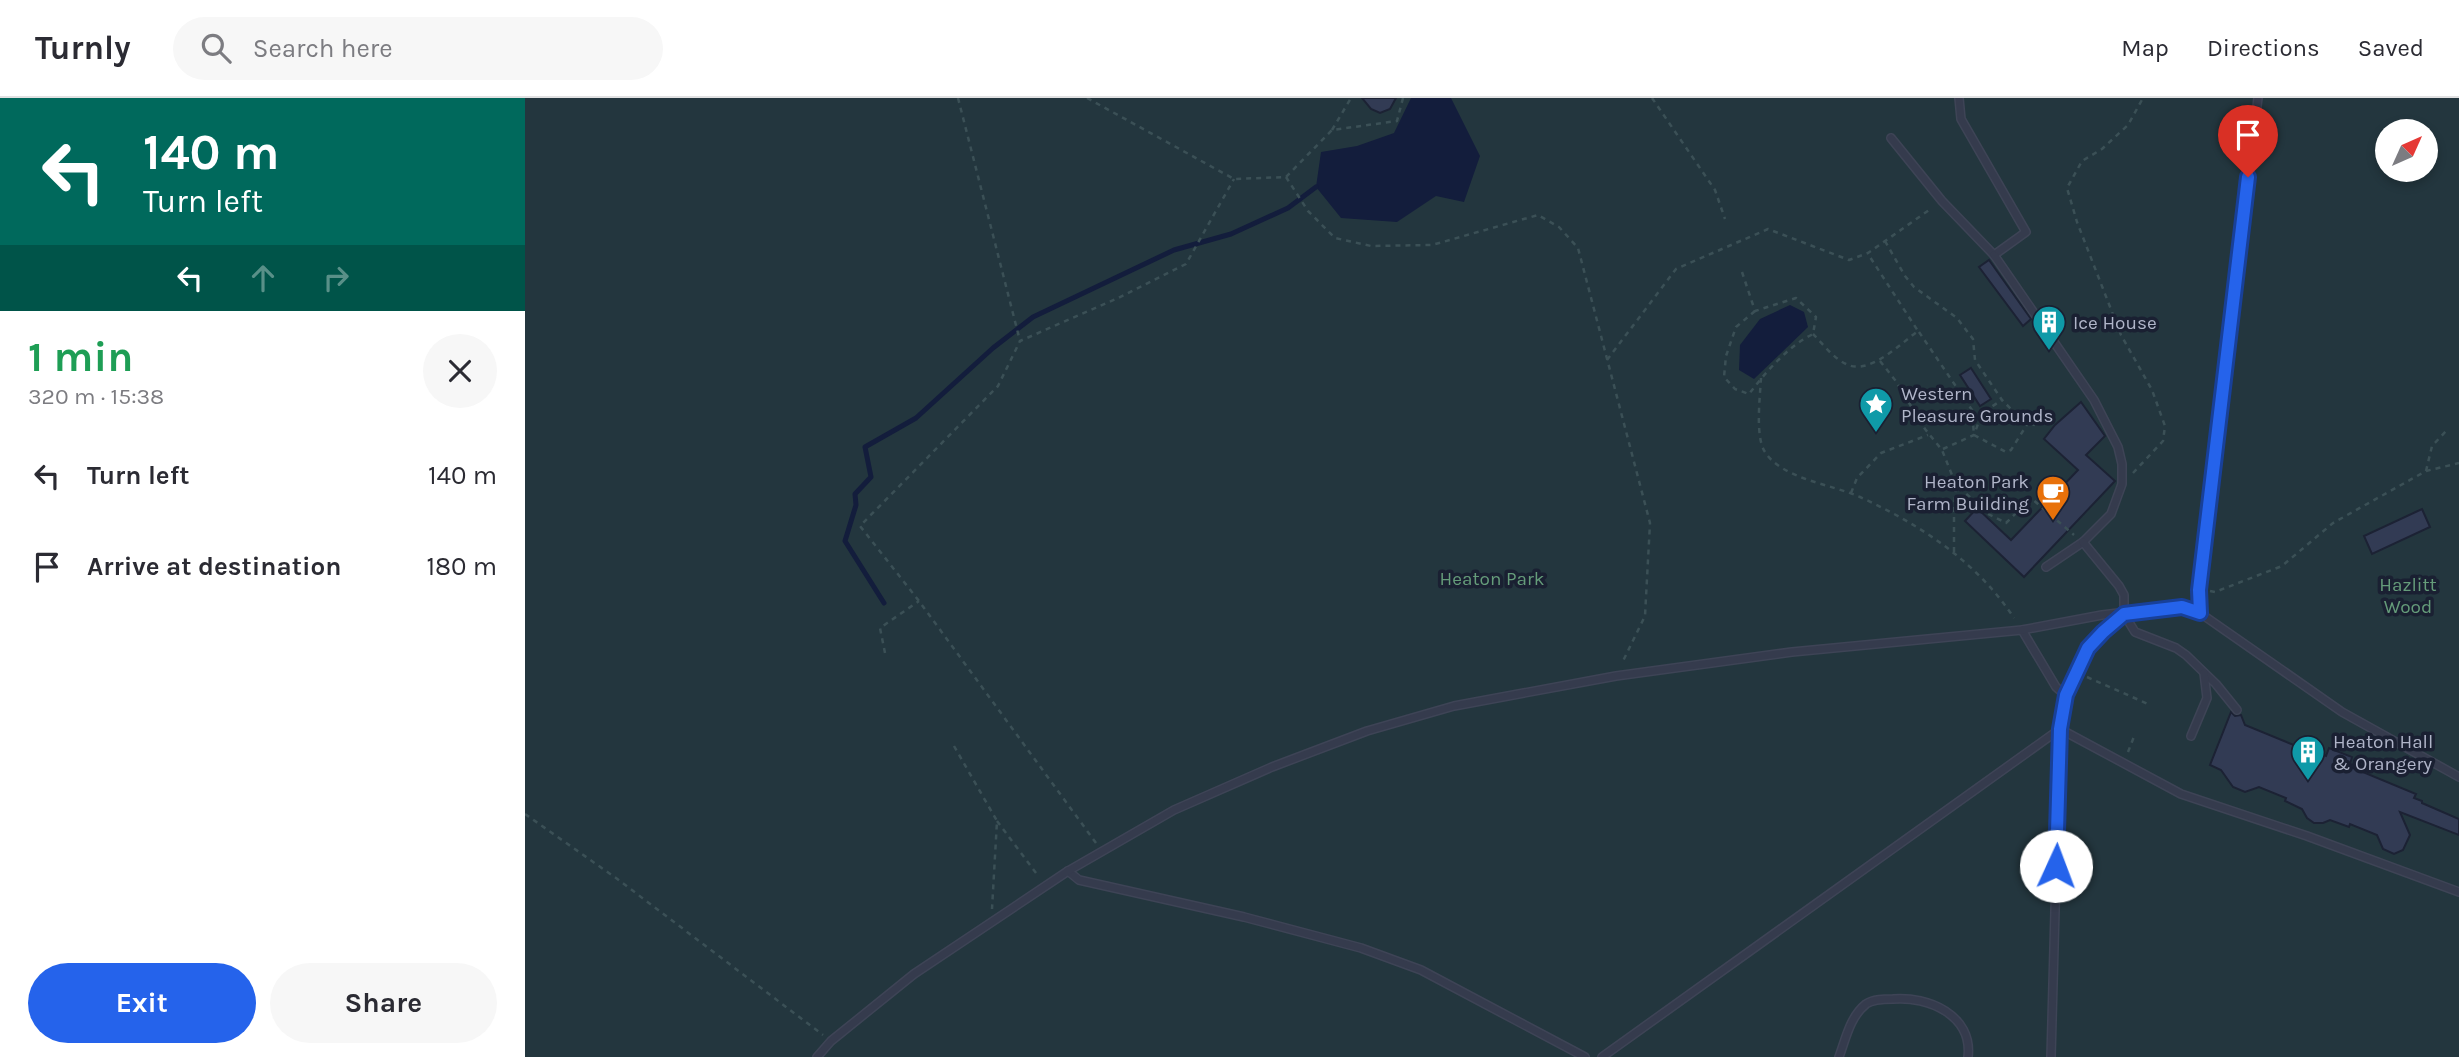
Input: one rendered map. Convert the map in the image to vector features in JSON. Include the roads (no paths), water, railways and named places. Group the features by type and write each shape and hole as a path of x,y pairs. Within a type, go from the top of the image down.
{"lane":[{"path":"1959,98 1961,119 2026,232 1994,255"},
{"path":"2200,613 2199,590 2258,98"},
{"path":"1891,138 1942,201 1994,255 2107,422 2118,447 2122,464 2122,484 2111,514 2083,542 2046,567"},
{"path":"2083,542 2119,586 2124,596 2124,614 2135,632 2176,649 2204,672 2237,710"},
{"path":"817,1057 831,1041 914,974 1067,871 1174,810 1272,767 1367,732 1454,706 1616,676 1792,652 2022,630 2102,615 2182,607 2200,613 2342,712 2459,777"},
{"path":"2050,1057 2060,729 2066,695 2088,648 2124,614"},
{"path":"2022,630 2056,687 2066,695"},
{"path":"2191,736 2207,698 2204,672"},
{"path":"2060,729 2181,794 2307,836 2459,892"},
{"path":"1602,1057 2060,729"},
{"path":"1067,871 1079,880 1244,917 1361,948 1422,970 1585,1057"},
{"path":"1839,1057 1853,1017 1869,1002 1904,998 1940,1006 1957,1020 1969,1045 1968,1057"}],"water":[{"path":"1411,98 1451,98 1480,156 1464,202 1436,196 1397,222 1341,218 1316,187 1321,152 1357,146 1394,133"},
{"path":"1790,305 1804,312 1808,327 1754,379 1739,370 1740,345 1760,319"}],"waterway":[{"path":"884,603 845,541 856,505 855,494 871,477 865,447 916,418 993,348 1033,317 1174,250 1231,234 1288,208 1316,187"}],"place":[{"name":"Ice House","path":"2049,352"},
{"name":"Western Pleasure Grounds","path":"1876,434"},
{"name":"Heaton Park Farm Building","path":"2053,522"},
{"name":"Heaton Hall & Orangery","path":"2308,782"}],"park label":[{"name":"Heaton Park","path":"1492,578"},
{"name":"Hazlitt Wood","path":"2408,595"}]}
